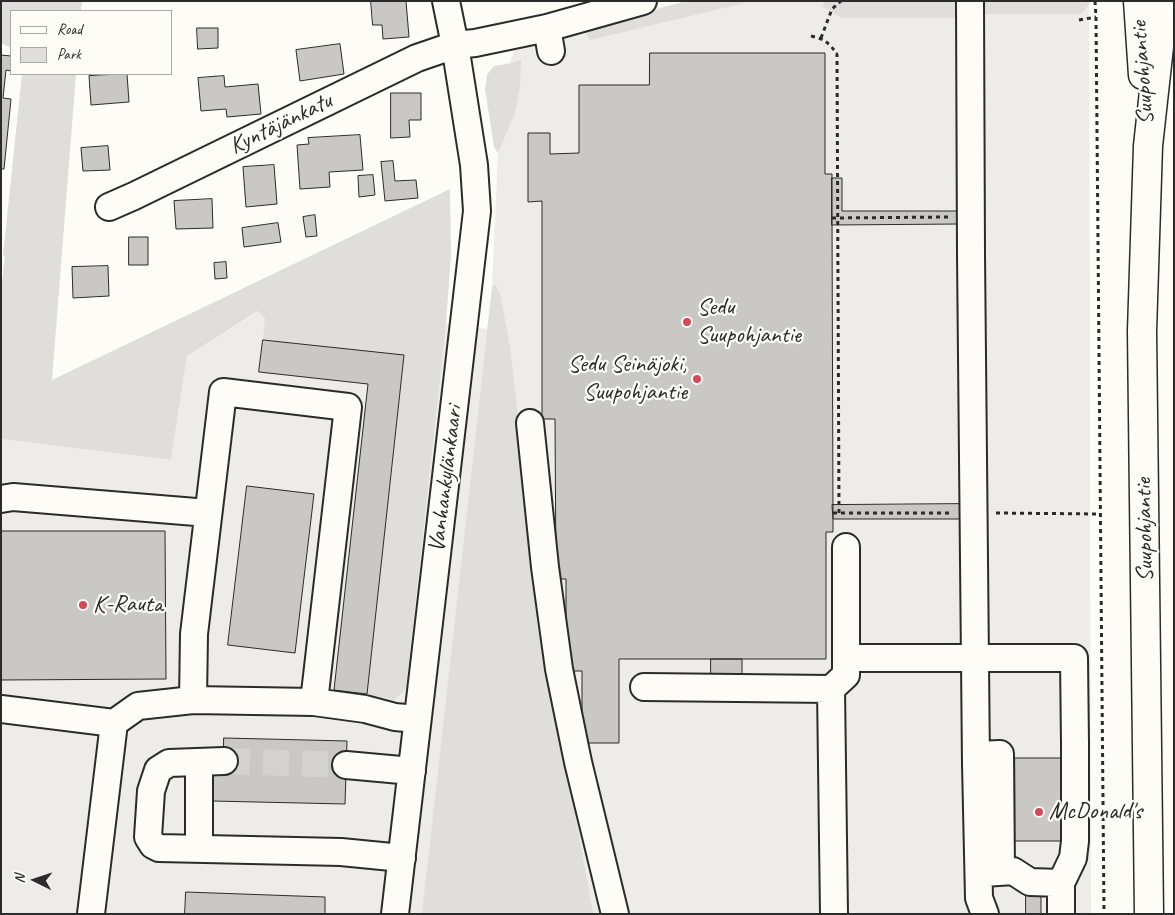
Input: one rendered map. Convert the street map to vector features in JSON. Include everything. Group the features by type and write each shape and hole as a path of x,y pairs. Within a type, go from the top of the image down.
{"main road":[{"name":"Suupohjantie","path":"1138,1 1148,146"},
{"name":"Suupohjantie","path":"1149,914 1142,331 1148,146 1164,1"}],"street":[{"name":"Vanhankylänkaari","path":"395,914 417,720 488,212 474,164 446,1"},
{"name":"Kyntäjänkatu","path":"108,207 417,58 455,45 549,40 643,1"},
{"path":"970,1 976,755 990,872 979,898 985,914"},
{"path":"193,700 194,634 223,392 348,407 314,702"},
{"path":"530,423 559,669 578,762 615,914"},
{"path":"1,499 12,497 208,513"},
{"path":"644,688 831,688 846,674 846,547"},
{"path":"846,658 1074,658 1075,840 1072,858 1061,883 1061,914"},
{"path":"831,688 834,914"},
{"path":"1,709 114,723 138,706 193,700 314,702 365,709 395,717 417,720"},
{"path":"91,914 114,723"},
{"path":"199,849 212,762 170,763 158,770 151,791 148,837 153,845 159,848 199,849 341,852 402,858"},
{"path":"346,765 412,771"},
{"path":"990,872 1012,871 1030,882 1061,883"}],"path":[{"path":"821,38 832,9 841,1"},
{"path":"1095,1 1104,914"},
{"path":"1079,20 1096,17"},
{"path":"811,36 821,38 840,54 838,218 839,513 832,513"},
{"path":"832,218 971,216"}],"shaded area":[{"path":"687,1 1089,1 1091,914 1,914 1,439 171,460 187,356 259,311 446,324 487,329 492,288 498,153 494,147 487,75 494,66 510,63 514,50 583,28"}],"green space":[{"path":"1,1 82,1 81,10 10,10 10,48 1,43"},
{"path":"687,1 753,1 590,40 583,28"},
{"path":"825,1 958,1 958,18 842,18 822,6"},
{"path":"982,1 1089,1 1090,3 1079,14 982,14"},
{"path":"521,60 520,87 515,113 498,153 494,147 485,89 487,75 494,66"},
{"path":"22,75 76,75 52,380 450,189 451,255 446,324 406,689 394,700 367,694 404,355 263,340 265,318 258,311 187,356 171,460 1,439 1,290 5,256 3,255"},
{"path":"495,284 500,293 510,347 544,637 593,914 422,914 492,288"}],"building":[{"path":"371,1 406,1 409,37 383,39 382,25 373,25"},
{"path":"197,28 218,28 218,48 198,49"},
{"path":"340,44 344,74 300,81 296,50"},
{"name":"Sedu Suupohjantie","path":"650,53 825,53 825,174 832,174 833,519 833,532 826,532 826,659 619,659 619,743 582,743 582,671 566,671 566,579 556,579 555,419 542,419 542,201 528,202 528,133 550,133 550,154 579,153 579,85 649,85"},
{"path":"1,55 10,56 10,71 6,70 3,98 11,99 4,169 1,169"},
{"path":"127,75 129,102 91,105 89,76"},
{"path":"224,76 225,87 258,84 261,114 227,117 226,109 201,111 198,78"},
{"path":"391,93 421,93 421,120 409,120 410,137 391,138"},
{"path":"360,135 363,170 329,172 330,187 300,189 297,145 309,144 308,138"},
{"path":"108,146 110,170 83,171 81,148"},
{"path":"393,161 395,181 416,180 418,198 385,201 381,162"},
{"path":"274,165 277,204 246,207 243,167"},
{"path":"373,175 375,195 359,197 358,176"},
{"path":"832,178 842,178 842,211 959,211 959,224 832,225"},
{"path":"212,199 213,228 176,229 174,201"},
{"path":"315,215 317,236 306,237 303,217"},
{"path":"278,223 281,242 244,247 242,228"},
{"path":"129,237 148,237 148,265 129,265"},
{"path":"226,262 227,278 215,279 214,263"},
{"path":"108,266 109,296 73,298 72,267"},
{"path":"263,340 404,355 367,694 334,690 368,384 259,372"},
{"path":"247,486 314,494 295,653 228,645"},
{"path":"963,504 963,519 833,519 832,505"},
{"name":"K-Rauta","path":"1,531 165,531 166,679 1,680"},
{"path":"711,659 742,659 742,681 711,681"},
{"path":"224,738 347,741 345,804 212,801 212,775 223,775"},
{"name":"McDonald's","path":"1015,758 1063,758 1064,841 1015,841"},
{"path":"186,892 325,897 325,914 185,914"},
{"path":"1026,895 1041,896 1041,914 1026,914"}],"tunnel":[{"path":"224,761 346,765"}],"place":[{"name":"Sedu Suupohjantie","path":"687,322"},
{"name":"Sedu Seinäjoki, Suupohjantie","path":"697,379"},
{"name":"K-Rauta","path":"83,605"},
{"name":"McDonald's","path":"1039,812"}]}
